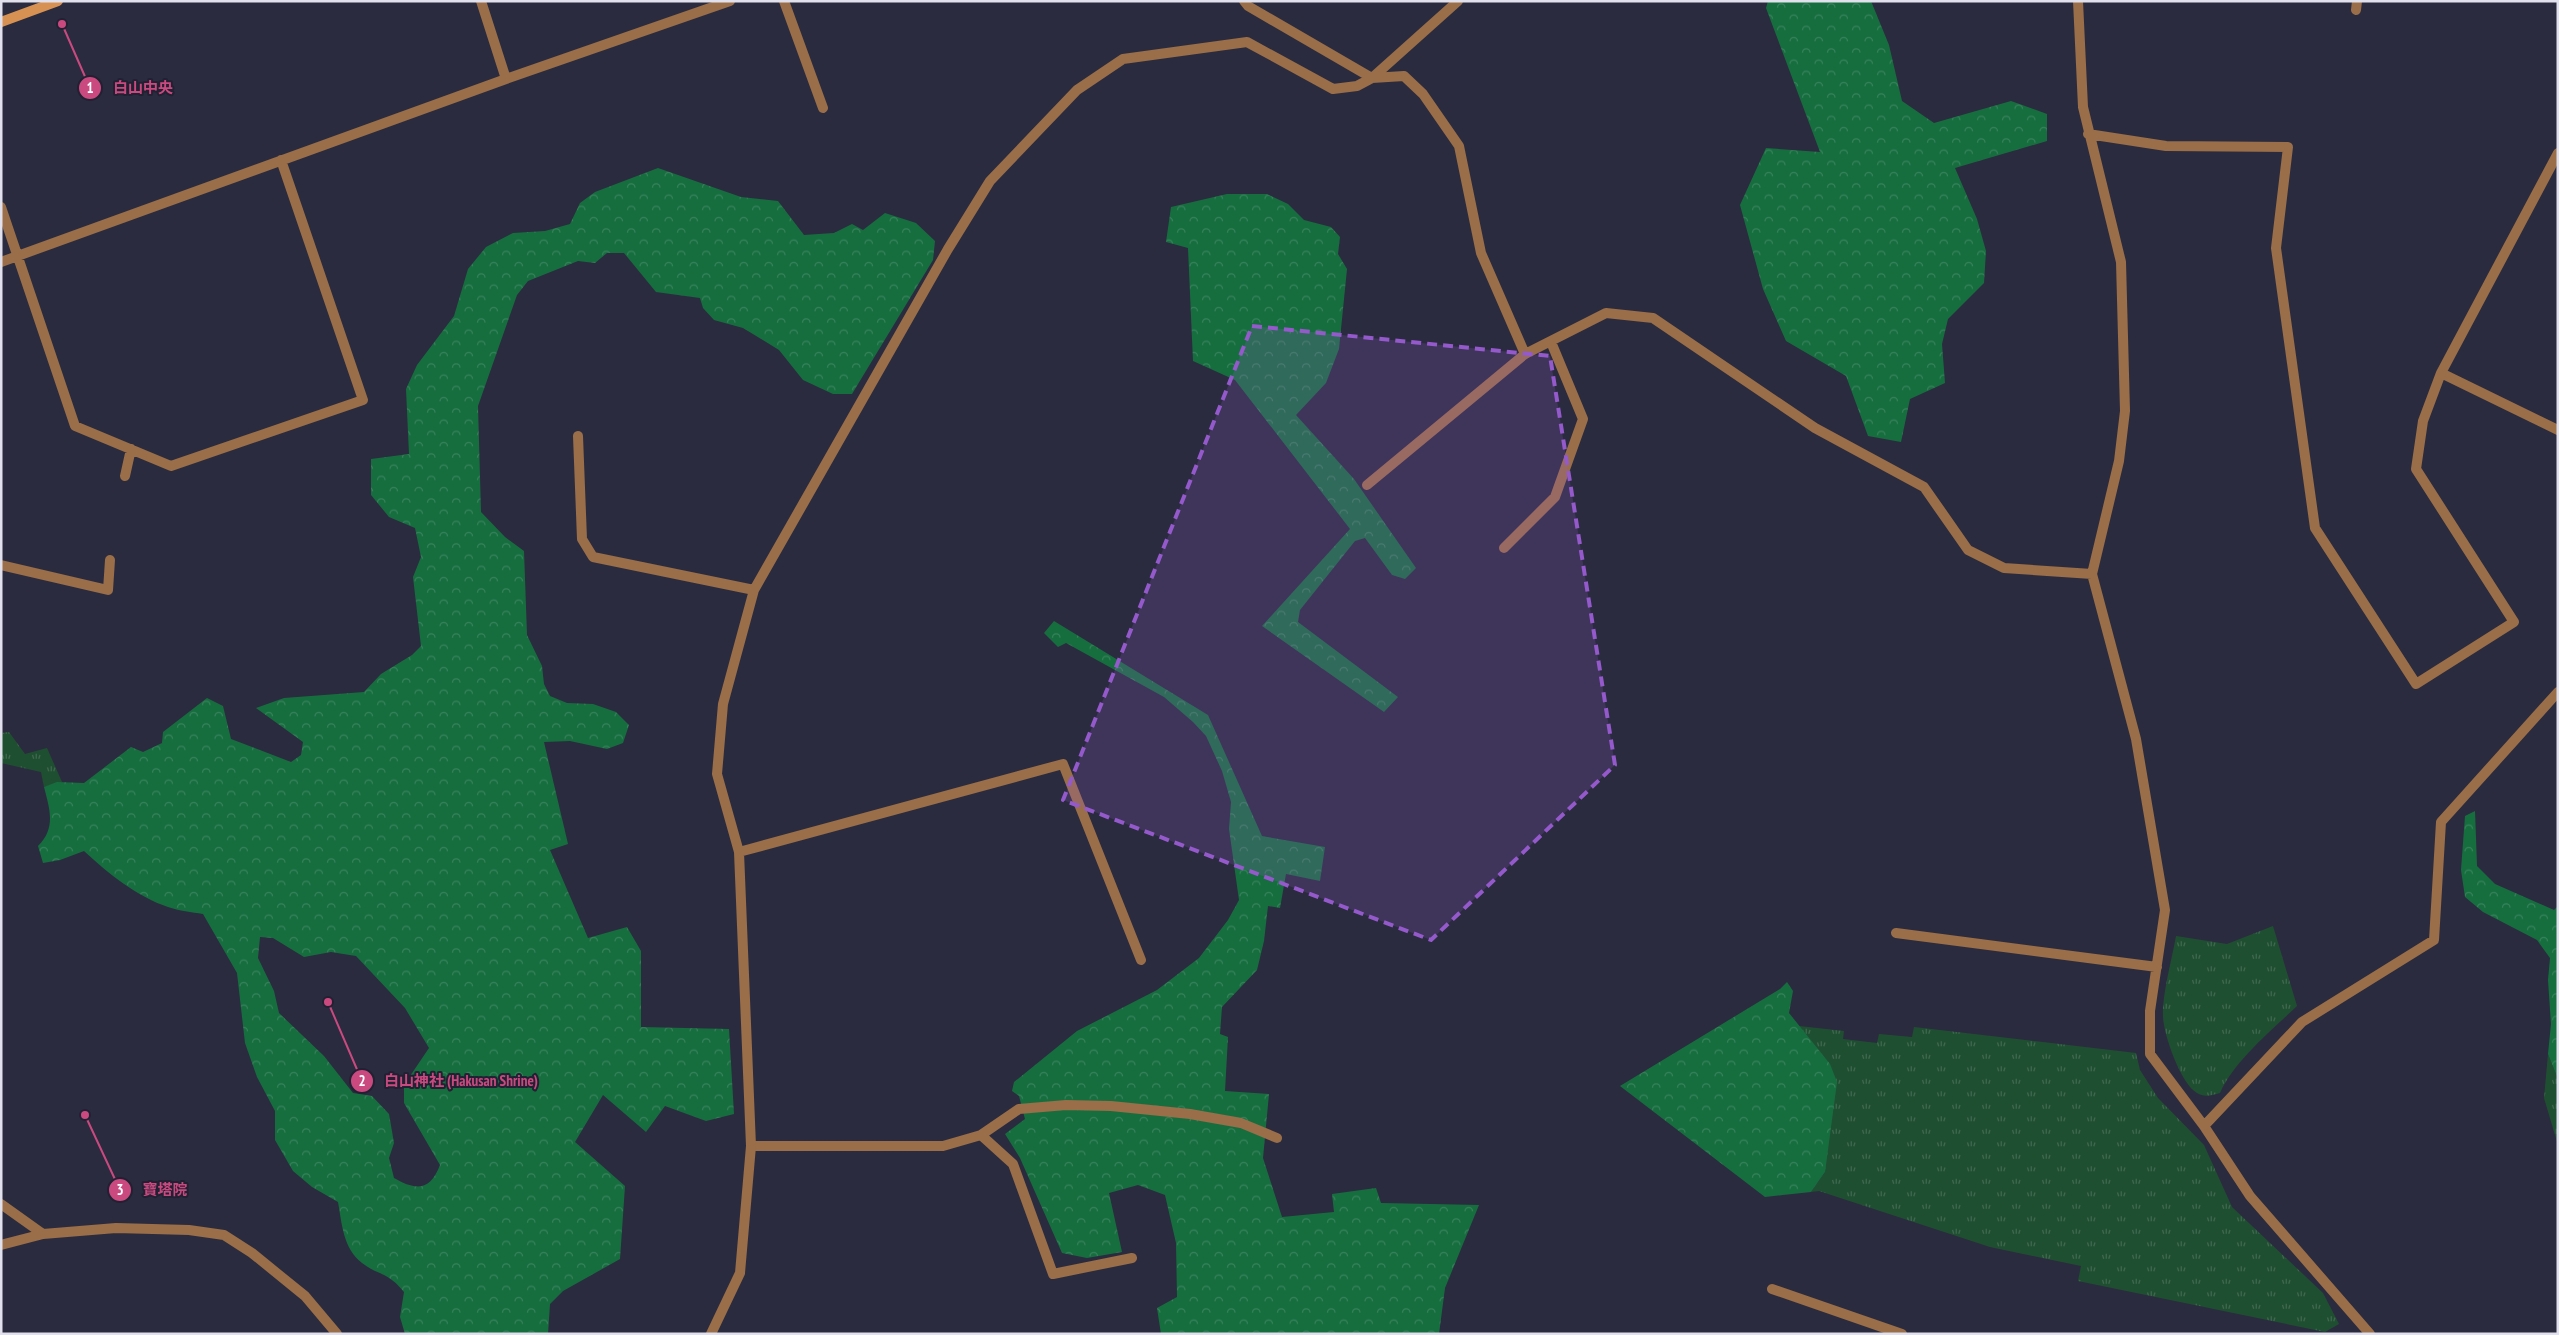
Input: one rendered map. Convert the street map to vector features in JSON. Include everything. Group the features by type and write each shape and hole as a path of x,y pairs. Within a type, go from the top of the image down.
{"street":[{"path":"1,22 58,1"},
{"path":"481,1 506,79"},
{"path":"1,262 506,79 730,1"},
{"path":"784,1 824,108"},
{"path":"1244,1 1248,6 1372,78 1404,76 1423,94 1459,146 1481,253 1525,354"},
{"path":"712,1334 740,1273 751,1146 739,852 717,774 724,704 754,590 933,274 990,181 1077,90 1123,58 1247,42 1333,89 1357,86 1372,78 1458,1"},
{"path":"2078,1 2083,107 2088,134 2121,262 2125,412 2119,461 2092,574 2136,739 2165,910 2150,1011 2150,1054 2204,1126 2250,1196 2370,1334"},
{"path":"2088,134 2166,146 2288,147 2276,248 2315,528 2416,684 2514,622 2416,469 2423,421 2441,373 2558,153"},
{"path":"1,207 75,426 171,466 363,400 281,160"},
{"path":"1368,484 1525,354 1606,313 1653,318 1815,428 1924,488 1968,550 2004,568 2092,574"},
{"path":"1504,548 1555,497 1583,419 1551,342"},
{"path":"2441,373 2558,430"},
{"path":"578,436 582,539 593,558 754,590"},
{"path":"125,476 131,449"},
{"path":"1,565 108,590 110,560"},
{"path":"2204,1126 2302,1022 2434,940 2441,822 2558,692"},
{"path":"739,852 1063,764 1142,960"},
{"path":"1896,933 2156,967"},
{"path":"751,1146 943,1146 981,1135 1020,1108 1066,1105 1110,1106 1190,1114 1241,1123 1277,1138"},
{"path":"981,1135 1013,1164 1053,1274 1132,1258"},
{"path":"1,1204 43,1234"},
{"path":"1,1245 43,1234 116,1228 189,1230 224,1236 252,1253 305,1296 337,1334"},
{"path":"1772,1289 1902,1334"}],"highlighted area":[{"path":"1252,326 1550,356 1615,765 1431,940 1063,800"}],"green space":[{"path":"1768,1 1871,1 1889,45 1902,101 1934,123 2011,101 2047,114 2047,141 1955,168 1977,219 1986,251 1984,283 1948,319 1942,344 1945,383 1910,399 1901,442 1868,436 1846,376 1786,341 1763,289 1740,205 1766,148 1820,152 1766,8"},
{"path":"658,168 741,197 778,201 804,235 834,233 852,224 863,230 885,213 916,223 935,241 933,260 852,394 833,394 803,380 779,350 743,328 714,320 703,308 700,298 656,292 624,253 607,253 595,263 578,261 528,281 517,295 478,406 481,512 505,537 524,551 527,635 542,666 544,684 550,696 567,703 593,704 616,712 629,725 623,743 607,749 570,741 544,742 568,844 550,850 588,938 627,927 641,951 641,1027 729,1029 734,1114 706,1121 665,1106 646,1132 603,1095 575,1142 625,1186 620,1259 563,1291 550,1304 548,1334 405,1334 400,1317 404,1292 393,1280 368,1267 356,1257 344,1235 338,1202 312,1187 293,1171 275,1140 275,1111 257,1077 245,1043 237,973 203,914 172,908 145,897 113,876 84,851 60,860 43,863 38,846 47,832 50,818 44,787 57,782 84,783 131,747 143,752 162,743 163,732 207,698 223,706 231,739 291,762 301,755 303,742 256,708 284,698 364,692 381,674 412,655 421,646 413,577 421,557 415,528 389,517 371,495 371,459 409,454 406,389 417,365 454,316 468,269 486,247 513,233 545,231 570,224 580,203 595,192","holes":["260,937 273,938 304,957 331,952 356,956 405,1008 429,1048 404,1085 404,1103 440,1165 432,1180 427,1184 421,1186 409,1185 394,1178 389,1158 394,1143 389,1114 372,1096 353,1093 324,1056 279,1013 274,991 258,958"]},
{"path":"1227,194 1267,194 1288,204 1304,220 1331,227 1340,237 1338,254 1347,269 1339,349 1326,383 1296,415 1354,479 1416,568 1405,579 1392,575 1365,538 1355,541 1300,610 1298,622 1398,697 1384,712 1262,626 1350,529 1235,380 1193,361 1188,248 1166,242 1171,207"},
{"path":"1054,621 1208,715 1262,836 1325,847 1320,881 1286,874 1280,908 1268,906 1264,941 1257,970 1222,1007 1220,1034 1228,1037 1225,1091 1269,1094 1263,1158 1282,1217 1334,1212 1332,1194 1376,1188 1381,1203 1479,1205 1445,1288 1439,1334 1161,1334 1157,1308 1177,1297 1176,1243 1165,1195 1138,1185 1109,1193 1122,1252 1087,1258 1062,1253 1020,1158 1005,1134 1025,1119 1019,1096 1012,1091 1014,1082 1077,1031 1157,990 1199,958 1228,920 1239,900 1229,829 1231,802 1222,771 1206,736 1164,697 1066,643 1058,647 1044,633"},
{"path":"9,732 25,754 47,748 62,782 44,787 41,772 1,763 1,733"},
{"path":"2475,811 2477,866 2495,884 2554,910 2558,906 2558,1079 2548,1054 2551,1024 2548,980 2550,958 2537,940 2483,912 2465,897 2461,870 2465,816"},
{"path":"2273,926 2297,1006 2234,1069 2220,1093 2208,1096 2200,1095 2191,1088 2179,1070 2166,1036 2164,1025 2164,998 2176,936 2227,944"},
{"path":"1787,982 1793,991 1789,1013 1830,1064 1837,1082 1825,1172 1811,1192 1765,1197 1620,1086 1780,989"},
{"path":"1799,1026 1844,1031 1843,1039 1877,1043 1879,1034 1912,1037 1914,1027 2136,1053 2140,1070 2158,1098 2204,1145 2232,1207 2323,1293 2339,1324 2325,1332 2078,1281 2081,1266 1990,1247 1819,1191 1811,1192 1825,1172"},
{"path":"2548,1054 2558,1079 2558,1145 2544,1098"}],"place":[{"name":"白山中央","path":"62,24"},
{"name":"白山神社 (Hakusan Shrine)","path":"328,1002"},
{"name":"寶塔院","path":"85,1115"}]}
